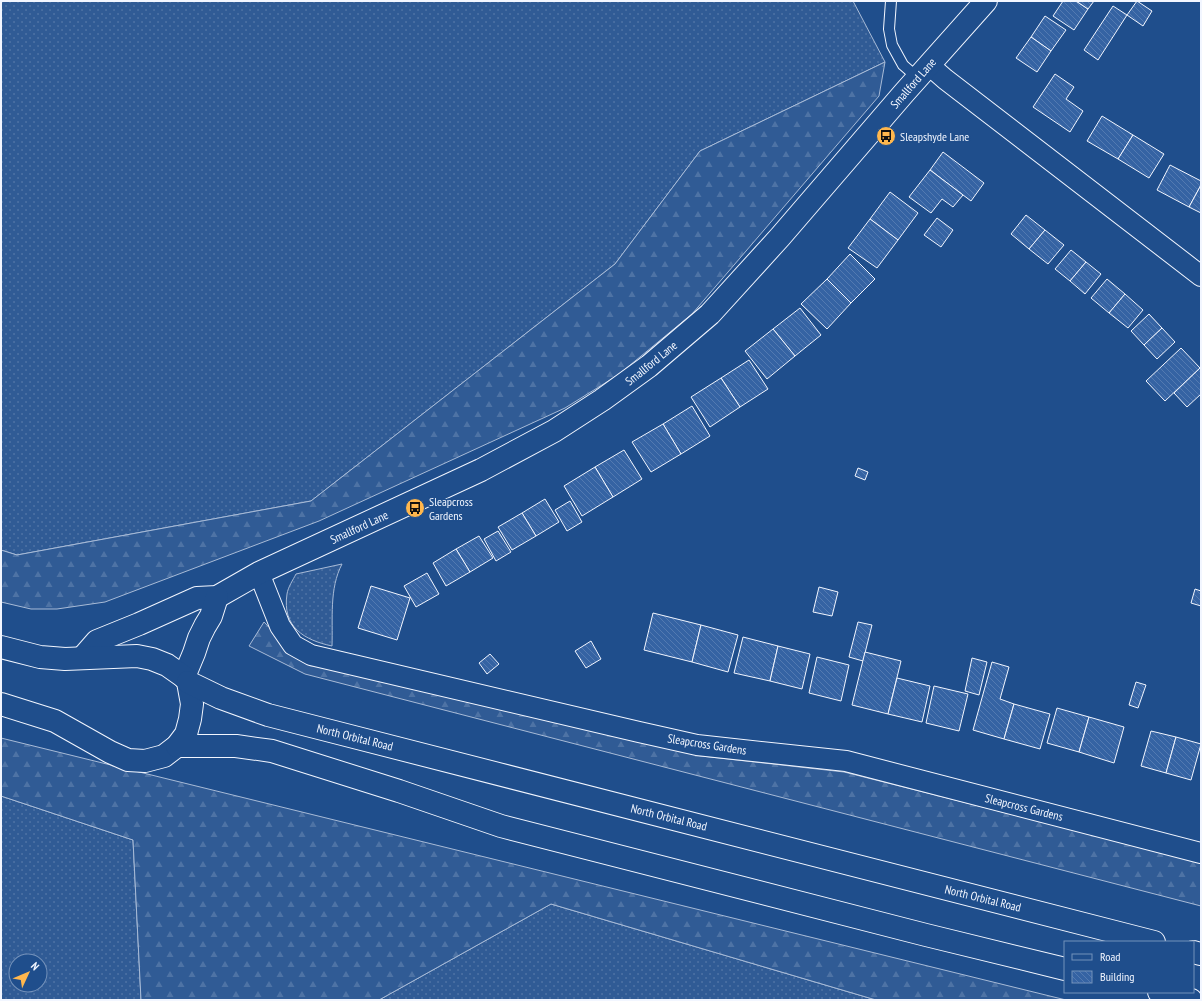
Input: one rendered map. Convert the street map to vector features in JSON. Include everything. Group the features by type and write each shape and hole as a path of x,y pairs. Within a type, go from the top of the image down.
{"main road":[{"name":"Smallford Lane","path":"83,658 97,641 197,598 218,597 259,573 487,467 554,431 602,400 649,366 710,314 780,237 923,71 986,1"},
{"path":"1,704 55,721 110,752 128,760 145,761 164,756 177,746 186,734 192,704 186,679 199,638 211,616 218,597"},
{"name":"North Orbital Road","path":"1,647 40,657 65,659 138,656 152,659 167,665 186,679 221,698 268,714 1150,941"},
{"path":"177,746 236,746 272,751 399,791 501,826 918,933 1064,969"},
{"path":"1163,993 1191,1000"}],"street":[{"path":"923,71 945,80 1201,276"},
{"name":"Sleapcross Gardens","path":"259,573 280,626 293,645 311,655 697,745 846,761 1201,852"}],"lane":[{"path":"891,1 889,29 892,45 903,65 923,71"}],"green space":[{"path":"1,1 853,1 885,62 700,151 615,264 311,501 17,555 1,550"},
{"path":"885,62 879,96 692,314 618,375 565,408 319,521 105,602 57,609 31,609 1,602 1,550 17,555 311,501 615,264 700,151"},
{"path":"342,564 333,594 332,646 312,640 297,630 288,615 286,605 287,594 289,586 296,574"},
{"path":"264,622 291,650 312,660 701,756 844,772 1201,862 1201,906 305,674 249,646"},
{"path":"1,738 1066,1000 876,1000 551,904 379,1000 141,1000 133,840 1,796"},
{"path":"1,796 133,840 141,1000 1,1000"},
{"path":"551,904 876,1000 379,1000"}],"building":[{"path":"1063,1 1076,1 1088,9 1074,30 1053,16"},
{"path":"1076,1 1094,1 1088,9"},
{"path":"1137,1 1152,11 1143,26 1127,15"},
{"path":"1113,6 1127,15 1098,60 1084,50"},
{"path":"1045,16 1066,30 1051,51 1031,37"},
{"path":"1031,37 1051,51 1037,72 1016,58"},
{"path":"1055,74 1074,87 1066,99 1083,111 1070,132 1033,107"},
{"path":"1102,116 1133,135 1118,159 1087,141"},
{"path":"1133,135 1164,154 1149,178 1118,159"},
{"path":"943,152 984,183 971,201 930,170"},
{"path":"1170,165 1201,181 1201,185 1189,207 1157,190"},
{"path":"930,170 963,195 953,207 942,199 931,213 909,197"},
{"path":"1201,185 1201,213 1189,207"},
{"path":"890,192 918,213 898,240 870,219"},
{"path":"1026,215 1045,230 1029,249 1011,234"},
{"path":"937,218 953,230 941,247 924,235"},
{"path":"870,219 898,240 877,268 848,248"},
{"path":"1045,230 1064,245 1048,264 1029,249"},
{"path":"1071,250 1086,262 1070,281 1055,269"},
{"path":"850,254 875,279 851,303 827,279"},
{"path":"1086,262 1101,274 1085,294 1070,281"},
{"path":"827,279 851,303 827,329 801,304"},
{"path":"1107,279 1125,294 1109,313 1091,298"},
{"path":"1125,294 1143,310 1128,328 1109,313"},
{"path":"800,308 821,335 795,356 773,329"},
{"path":"1149,314 1162,328 1144,345 1131,331"},
{"path":"1162,328 1175,342 1157,359 1144,345"},
{"path":"773,329 795,356 767,379 745,351"},
{"path":"1181,348 1200,368 1165,401 1146,381"},
{"path":"749,360 768,389 740,407 721,378"},
{"path":"1200,368 1201,394 1187,407 1174,393"},
{"path":"721,378 740,407 710,427 691,397"},
{"path":"692,406 710,436 681,454 663,424"},
{"path":"663,424 681,454 651,472 632,442"},
{"path":"624,450 642,479 613,497 595,467"},
{"path":"595,467 613,497 582,516 564,486"},
{"path":"858,468 868,472 865,480 855,476"},
{"path":"545,499 559,522 536,536 522,513"},
{"path":"570,501 582,522 567,531 555,510"},
{"path":"522,513 536,536 512,550 498,527"},
{"path":"498,531 511,552 496,561 484,539"},
{"path":"479,536 493,558 470,572 456,549"},
{"path":"456,549 470,572 446,586 433,563"},
{"path":"427,573 439,594 416,607 404,586"},
{"path":"371,586 410,598 397,640 358,628"},
{"path":"819,587 838,592 832,616 813,612"},
{"path":"1195,589 1201,591 1201,606 1191,603"},
{"path":"653,613 701,625 692,662 644,650"},
{"path":"858,622 872,625 863,661 849,657"},
{"path":"701,625 738,635 728,672 692,662"},
{"path":"743,637 778,646 770,681 734,673"},
{"path":"591,641 601,659 586,668 575,651"},
{"path":"778,646 810,654 802,689 770,681"},
{"path":"865,652 901,661 888,714 852,705"},
{"path":"490,654 499,664 487,674 479,663"},
{"path":"817,657 849,665 841,701 809,693"},
{"path":"972,658 987,662 979,695 965,691"},
{"path":"992,662 1009,667 1000,699 1014,704 1004,739 973,730"},
{"path":"897,678 930,686 922,722 888,714"},
{"path":"1136,682 1146,685 1138,708 1129,705"},
{"path":"934,686 968,694 959,731 926,723"},
{"path":"1014,704 1050,714 1040,749 1004,739"},
{"path":"1057,708 1089,717 1079,752 1047,743"},
{"path":"1089,717 1124,727 1114,763 1079,752"},
{"path":"1151,731 1176,737 1166,773 1141,766"},
{"path":"1176,737 1201,744 1191,780 1166,773"}],"place":[{"name":"Sleapshyde Lane","path":"886,136"},
{"name":"Sleapcross Gardens","path":"415,508"}]}
